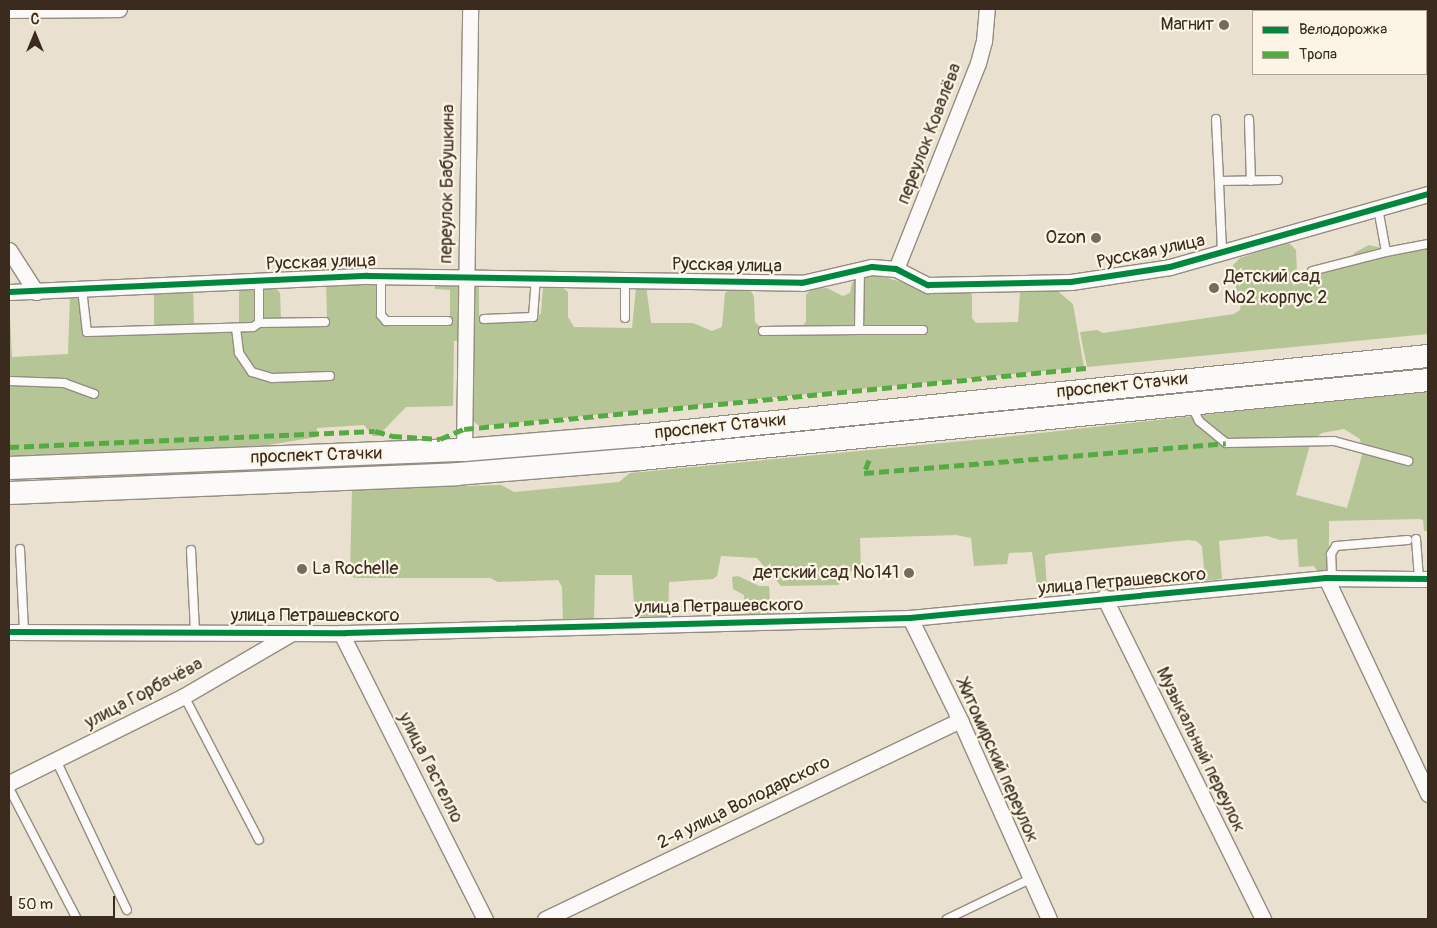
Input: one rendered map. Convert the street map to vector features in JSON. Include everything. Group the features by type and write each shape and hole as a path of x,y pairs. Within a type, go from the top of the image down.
{"main road":[{"name":"проспект Стачки","path":"9,468 464,450 636,436 1428,356"},
{"name":"проспект Стачки","path":"9,493 457,474 641,460 1428,380"}],"street":[{"path":"9,10 119,9"},
{"name":"переулок Бабушкина","path":"464,450 470,9"},
{"name":"переулок Ковалёва","path":"896,269 978,63 984,41 988,9"},
{"name":"Русская улица","path":"9,292 381,276 536,277 802,283 860,268 896,269 928,285 1071,282 1137,274 1428,194"},
{"path":"9,250 36,292"},
{"path":"1329,578 1428,794"},
{"name":"улица Петрашевского","path":"9,632 195,631 341,633 910,618 1104,597 1329,578 1424,579"},
{"name":"Музыкальный переулок","path":"1104,597 1263,919"},
{"name":"Житомирский переулок","path":"910,618 960,720 1049,919"},
{"name":"улица Горбачёва","path":"9,783 184,696 294,632"},
{"name":"улица Гастелло","path":"341,633 485,919"},
{"name":"2-я улица Володарского","path":"544,919 960,720"}],"lane":[{"path":"1216,119 1222,251"},
{"path":"1249,119 1251,180"},
{"path":"1219,182 1278,180"},
{"path":"1378,208 1386,252"},
{"path":"1312,271 1386,252 1428,244"},
{"path":"859,330 860,268"},
{"path":"381,276 381,315 386,321 448,321"},
{"path":"484,319 533,317 536,277"},
{"path":"625,279 625,318"},
{"path":"259,281 259,324"},
{"path":"82,290 87,332 253,328 259,324 325,322"},
{"path":"236,328 239,353 252,372 272,378 330,376"},
{"path":"763,331 923,330"},
{"path":"9,381 64,383 94,394"},
{"path":"1190,403 1199,421 1226,443 1334,441 1408,461"},
{"path":"1416,539 1424,579"},
{"path":"1329,578 1331,554 1336,546 1408,540"},
{"path":"20,549 24,632"},
{"path":"192,550 195,631"},
{"path":"184,696 259,840"},
{"path":"56,760 127,910"},
{"path":"9,788 77,919"},
{"path":"947,919 1030,879"}],"green space":[{"path":"1288,242 1296,250 1297,272 1311,276 1349,266 1354,253 1369,245 1402,253 1428,249 1428,334 1087,367 1080,332 1097,330 1103,333 1234,314 1240,310 1241,301 1234,282 1233,265 1240,258"},
{"path":"876,275 913,285 967,289 972,295 972,318 976,323 1018,322 1020,292 1026,286 1055,289 1073,304 1084,367 492,425 478,425 472,420 473,284 479,287 479,317 483,323 532,323 541,313 543,287 561,286 568,292 568,317 574,327 632,328 636,288 646,285 651,323 693,323 712,331 722,327 725,293 730,289 750,289 754,297 755,322 759,326 803,325 806,322 806,295 811,289 827,288 843,296 850,293 852,283 857,278"},
{"path":"385,279 385,316 450,316 450,290 435,289 435,281 458,279 462,340 454,341 453,406 406,407 378,436 373,436 364,425 317,428 317,437 262,446 9,457 9,299 12,357 68,354 70,296 80,295 81,319 85,327 154,327 154,289 193,287 194,324 239,323 239,285 271,282 280,293 281,320 327,319 326,282"},
{"path":"1428,390 1428,531 1424,531 1423,520 1419,519 1329,521 1329,571 1317,571 1314,566 1299,567 1297,539 1280,540 1267,536 1219,541 1222,579 1205,581 1202,546 1196,541 1188,540 1049,554 1045,556 1047,591 1043,591 1037,585 1032,552 1009,553 1007,564 974,566 971,538 956,535 860,538 861,571 840,571 839,585 781,586 757,558 721,556 717,576 713,579 669,582 668,620 635,621 632,575 595,575 594,622 563,623 562,587 558,580 498,582 490,578 354,578 350,573 352,489 501,485 514,492 619,482 630,473 995,438","holes":["1344,429 1360,439 1362,455 1347,508 1296,495 1311,441 1322,433"]},
{"path":"738,576 759,586 769,586 771,618 745,619 744,595 733,589 732,577"}],"marked path":[{"path":"9,447 375,431 392,436 440,439 464,429 1086,368"},
{"path":"869,460 864,473 1226,443"}],"cycle path":[{"path":"9,292 368,276 802,283 872,267 896,269 928,285 1071,282 1170,267 1428,194"},
{"path":"9,632 346,633 910,618 1326,578 1428,579"}],"place":[{"name":"Магнит","path":"1224,25"},
{"name":"Ozon","path":"1096,238"},
{"name":"Детский сад №2 корпус 2","path":"1214,288"},
{"name":"La Rochelle","path":"302,569"},
{"name":"детский сад №141","path":"909,573"}]}
